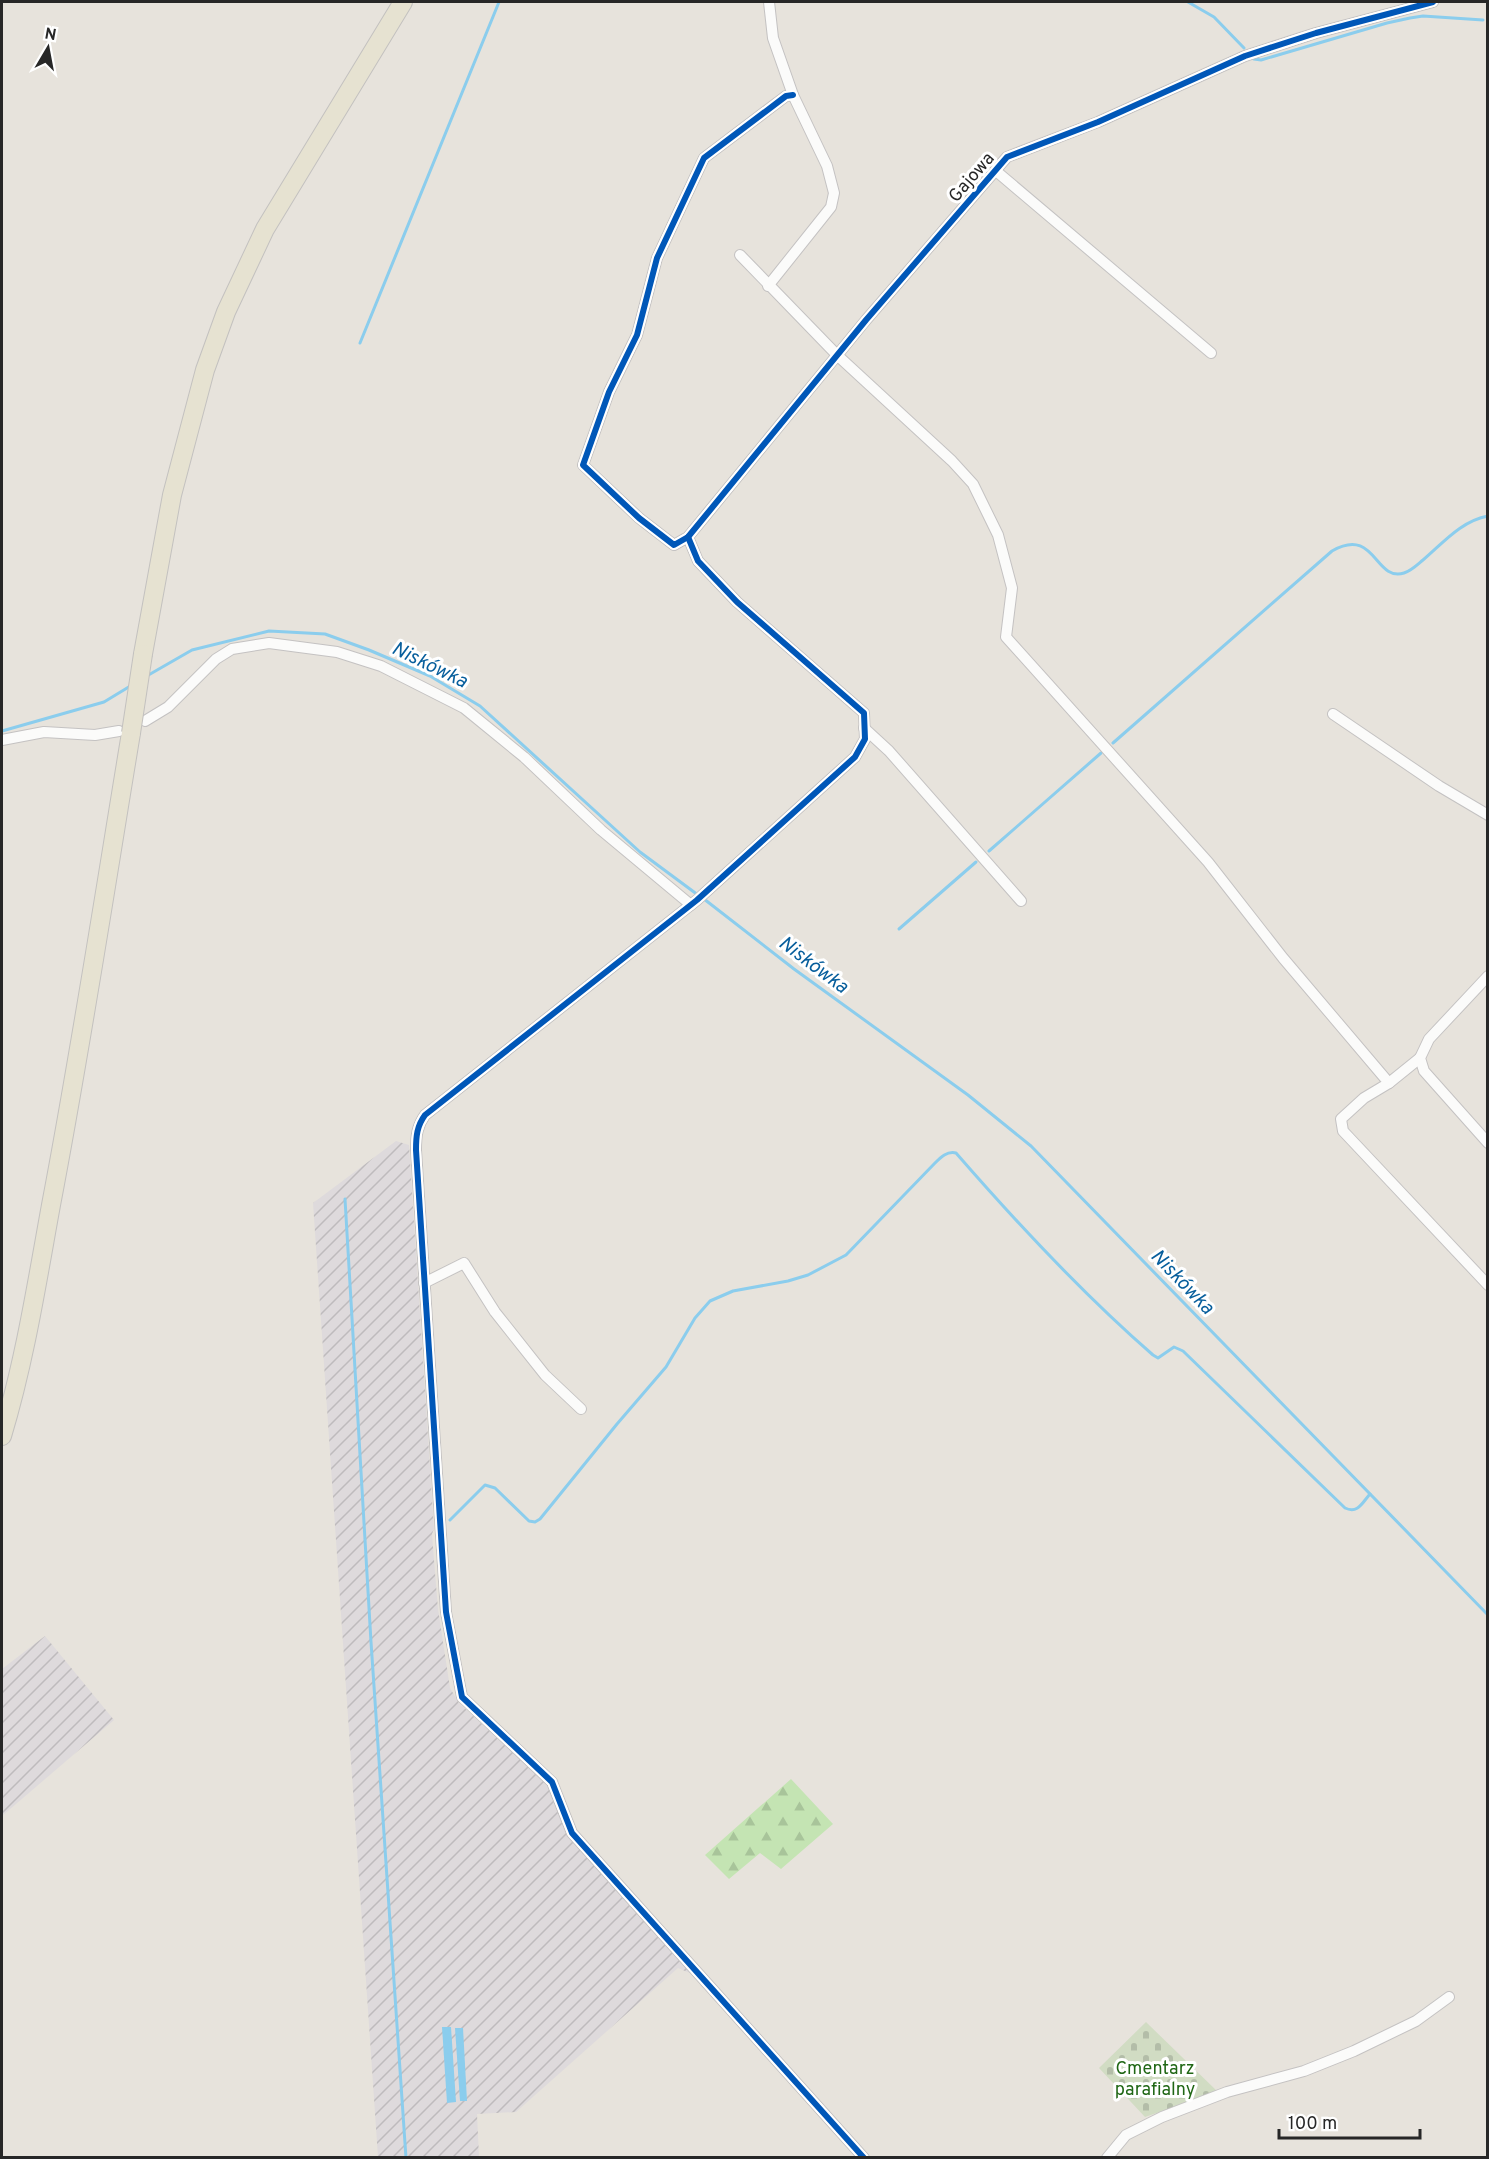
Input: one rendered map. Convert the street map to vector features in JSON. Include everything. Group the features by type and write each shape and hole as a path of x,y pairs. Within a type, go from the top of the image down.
{"main road":[{"path":"2,1436 32,1314 68,1114 125,732 143,654 172,495 205,370 226,312 265,229 403,2"}],"street":[{"path":"768,286 831,207 834,194 827,166 793,95 773,38 769,2"},
{"name":"Gajowa","path":"688,537 837,355 1007,158 1098,122 1245,56 1316,33 1433,2"},
{"path":"793,95 786,96 704,158 657,258 637,335 609,392 583,465 639,518 674,545 688,537 698,561 737,602 864,713 865,739 855,757 694,903 425,1114 416,1134 416,1150 446,1612 462,1697 552,1782 572,1833 864,2157"},
{"path":"996,171 1211,353"},
{"path":"740,255 837,355 952,461 973,484 998,535 1012,588 1006,637 1208,862 1283,958 1389,1083"},
{"path":"145,721 168,707 216,659 232,649 269,643 337,652 381,666 464,708 524,757 601,830 694,903"},
{"path":"1332,714 1438,786 1488,815"},
{"path":"864,728 890,750 1021,901"},
{"path":"2,740 44,732 95,735 125,732"},
{"path":"1488,976 1429,1039 1420,1058 1389,1083 1364,1098 1341,1119 1343,1131 1488,1285"},
{"path":"1420,1058 1424,1071 1488,1143"},
{"path":"424,1283 464,1263 495,1312 545,1375 581,1409"},
{"path":"1107,2157 1126,2135 1162,2117 1227,2092 1304,2071 1354,2051 1416,2021 1449,1997"}],"shaded area":[{"path":"396,1141 409,1145 434,1529 432,1534 438,1609 450,1688 459,1703 543,1780 551,1791 567,1831 692,1974 678,1968 516,2112 477,2114 479,2157 378,2157 313,1203"},
{"path":"45,1636 114,1720 2,1816 2,1669"}],"green space":[{"path":"791,1779 833,1824 781,1869 760,1853 729,1879 705,1855"},
{"name":"Cmentarz parafialny","path":"1146,2022 1218,2092 1145,2117 1099,2068"}],"water":[{"path":"442,2027 451,2027 456,2102 447,2103"},
{"path":"455,2028 463,2028 467,2101 460,2101"}],"waterway":[{"path":"360,343 499,2"},
{"path":"1188,2 1214,17 1244,48"},
{"path":"1254,59 1261,60 1410,18 1423,16 1483,20"},
{"path":"1113,743 1332,551 1346,545 1358,545 1366,549 1386,570 1394,574 1404,573 1416,566 1461,528 1488,516"},
{"name":"Niskówka","path":"145,677 192,650 269,631 325,634 369,650 430,676 480,706 640,852 698,895"},
{"name":"Niskówka","path":"2,731 104,702 132,685"},
{"path":"989,851 1101,753"},
{"path":"899,929 976,862"},
{"name":"Niskówka","path":"704,899 794,969 968,1095 1031,1146 1488,1615"},
{"path":"450,1520 485,1485 495,1488 529,1521 535,1522 540,1519 666,1367 695,1318 710,1301 733,1291 808,1275 846,1255 937,1161 950,1153 956,1153 1076,1283 1153,1355 1158,1358 1174,1347 1183,1351 1345,1508 1357,1509 1370,1494"},
{"path":"345,1199 371,1642 406,2158"}],"cycle path":[{"path":"793,95 786,96 704,158 657,258 637,335 609,392 583,465 639,518 674,545 688,537 866,320 1007,157 1098,122 1245,56 1316,33 1433,2"},
{"path":"688,537 698,561 737,602 864,713 865,739 855,757 697,900 425,1115 420,1123 416,1150 446,1612 462,1697 552,1782 572,1833 864,2158"}]}
